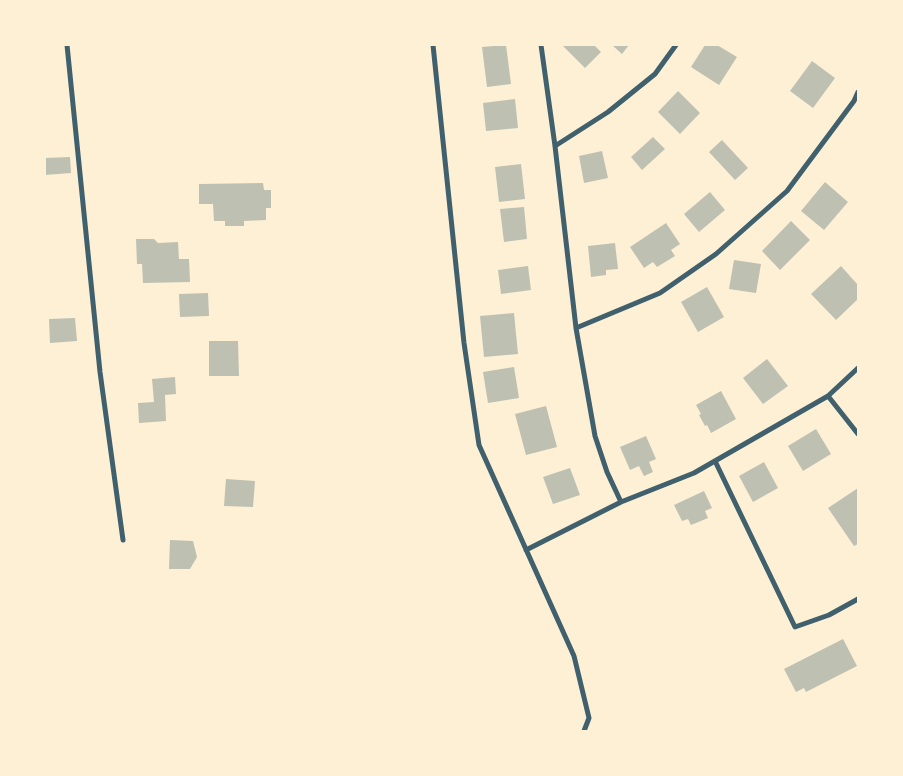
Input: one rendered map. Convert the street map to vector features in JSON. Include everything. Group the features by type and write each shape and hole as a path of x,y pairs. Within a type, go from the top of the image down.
{"street":[{"path":"67,45 100,372 123,540"},
{"path":"433,45 464,343 479,445 574,656 589,718 584,731"},
{"path":"541,45 576,328 595,436 607,472 621,502"},
{"path":"555,146 608,112 655,74 676,45"},
{"path":"576,328 660,293 716,254 787,191 854,101 858,92"},
{"path":"526,550 621,502 694,473 828,396 858,368"},
{"path":"828,396 858,434"},
{"path":"715,461 794,627 829,614 858,599"}],"building":[{"path":"506,45 511,84 487,87 482,47"},
{"path":"562,45 594,45 601,52 585,68"},
{"path":"612,45 629,45 622,54"},
{"path":"705,45 717,45 737,57 719,85 691,67"},
{"path":"812,61 835,78 813,108 790,91"},
{"path":"678,91 700,113 680,134 658,112"},
{"path":"515,99 518,128 486,131 483,103"},
{"path":"653,137 665,149 642,170 631,157"},
{"path":"722,140 748,168 735,180 709,152"},
{"path":"602,151 608,178 584,183 579,156"},
{"path":"70,157 71,173 45,175 45,158"},
{"path":"521,164 525,199 499,202 495,167"},
{"path":"825,182 848,202 824,230 801,211"},
{"path":"263,183 264,190 271,190 271,208 266,208 266,220 244,221 244,226 225,226 225,221 214,221 213,204 199,204 199,184"},
{"path":"710,192 725,210 699,232 684,214"},
{"path":"524,207 527,239 504,242 500,209"},
{"path":"791,221 810,240 780,270 762,251"},
{"path":"666,223 680,244 671,250 675,256 657,267 653,262 644,268 630,247"},
{"path":"136,239 154,239 158,243 178,242 179,259 189,259 190,282 143,283 142,264 137,264"},
{"path":"615,243 618,269 606,270 606,275 591,277 588,246"},
{"path":"734,260 761,264 756,293 729,289"},
{"path":"528,266 531,290 501,294 498,270"},
{"path":"841,266 858,285 858,299 836,320 811,294"},
{"path":"707,287 724,317 698,332 681,302"},
{"path":"208,293 209,316 180,317 179,294"},
{"path":"514,313 518,354 484,357 480,316"},
{"path":"75,318 77,341 50,343 49,319"},
{"path":"209,341 238,341 239,376 209,376"},
{"path":"767,359 788,386 763,404 743,378"},
{"path":"514,367 519,398 488,403 483,372"},
{"path":"175,377 176,394 165,395 166,421 139,423 138,403 154,402 152,379"},
{"path":"721,391 736,419 711,433 699,415 701,414 696,405"},
{"path":"546,406 557,447 526,455 515,414"},
{"path":"816,429 831,454 803,471 788,446"},
{"path":"646,436 656,459 649,462 653,472 644,476 639,466 630,470 620,447"},
{"path":"764,462 778,488 753,502 739,476"},
{"path":"570,468 580,495 553,504 543,477"},
{"path":"226,479 255,481 253,507 224,506"},
{"path":"858,488 858,544 854,546 828,508"},
{"path":"704,491 712,508 705,511 708,518 691,525 688,519 682,521 674,505"},
{"path":"170,540 193,541 197,557 190,569 169,569"},
{"path":"843,639 857,666 806,692 804,688 796,692 784,669"}]}
